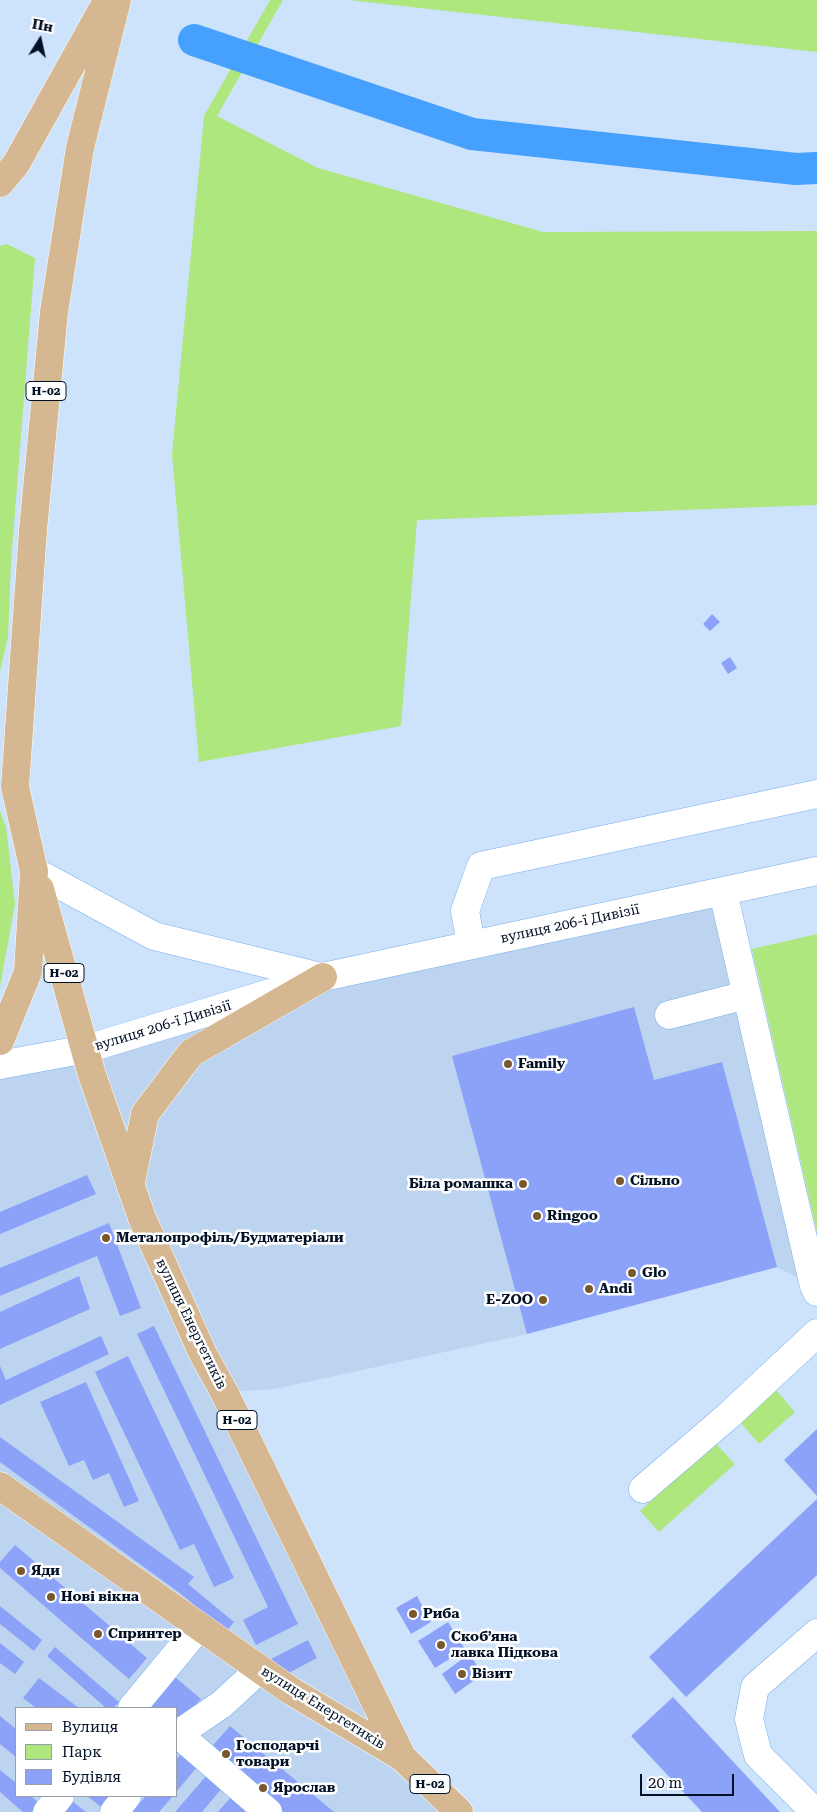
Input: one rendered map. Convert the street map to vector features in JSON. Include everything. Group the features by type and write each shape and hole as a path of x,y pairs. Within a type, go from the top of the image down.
{"main road":[{"path":"0,183 16,164 108,0"},
{"name":"Н-02","path":"0,1041 28,972 34,871 15,787 33,530 54,312 80,148 117,0"},
{"name":"Н-02","path":"0,763 15,787"},
{"name":"вулиця Енергетиків","path":"34,871 92,1075 142,1218 203,1354 224,1392 402,1757"},
{"path":"131,1183 145,1114 191,1053 323,977"},
{"name":"вулиця Енергетиків","path":"0,1486 291,1691 402,1757 459,1812"}],"street":[{"path":"471,944 465,911 481,866 817,794"},
{"name":"вулиця 206-ї Дивізії","path":"0,1065 86,1049 323,977 471,944 723,892 817,870"},
{"name":"вулиця 206-ї Дивізії","path":"34,871 154,936 323,977"},
{"path":"723,892 814,1286 817,1292"},
{"path":"669,1015 746,995"},
{"path":"643,1489 728,1416 817,1333"},
{"path":"133,1707 199,1627"},
{"path":"815,1812 758,1754 749,1719 755,1687 817,1633"},
{"path":"178,1733 222,1704 260,1669"},
{"path":"178,1735 268,1812"},
{"path":"46,1812 59,1797"},
{"path":"114,1812 126,1797"}],"shaded area":[{"path":"723,892 814,1286 777,1267 527,1334 275,1389 224,1392 402,1757 459,1812 0,1812 0,1065"}],"green space":[{"path":"270,0 283,0 217,116 318,168 543,232 817,231 817,505 417,520 401,726 199,762 172,454 204,116"},
{"path":"348,0 817,0 817,52"},
{"path":"7,244 35,258 11,563 8,637 0,671 0,246"},
{"path":"0,811 6,827 15,904 0,987"},
{"path":"817,934 817,1232 752,949"},
{"path":"776,1390 795,1412 759,1444 740,1422"},
{"path":"715,1443 735,1464 659,1532 640,1511"}],"building":[{"path":"712,614 720,622 710,631 703,624"},
{"path":"730,657 737,668 728,674 721,663"},
{"name":"Сільпо","path":"634,1007 654,1080 722,1062 777,1267 527,1334 452,1056"},
{"path":"87,1175 96,1194 0,1234 0,1212"},
{"path":"109,1223 141,1308 120,1316 97,1256 0,1296 0,1268"},
{"path":"79,1276 90,1309 0,1349 0,1312"},
{"path":"154,1326 298,1624 256,1645 243,1620 268,1607 137,1334"},
{"path":"101,1336 109,1354 0,1405 0,1366 6,1380"},
{"path":"128,1356 234,1578 214,1587 194,1544 180,1550 95,1372"},
{"path":"86,1382 139,1501 124,1507 109,1473 93,1480 84,1460 69,1466 40,1402"},
{"path":"817,1429 817,1496 784,1460"},
{"path":"0,1437 194,1577 188,1584 234,1622 226,1632 181,1594 0,1462"},
{"path":"817,1499 817,1575 686,1697 649,1657"},
{"path":"15,1545 147,1658 129,1679 0,1568 0,1562"},
{"name":"Риба","path":"417,1596 431,1622 411,1634 396,1608"},
{"path":"0,1606 42,1640 34,1651 0,1624"},
{"name":"Скоб’яна лавка Підкова","path":"448,1622 465,1649 435,1668 418,1641"},
{"path":"308,1640 317,1658 281,1677 271,1659"},
{"path":"0,1643 24,1662 15,1674 0,1663"},
{"path":"55,1647 119,1702 114,1707 105,1707 47,1656"},
{"name":"Візит","path":"469,1654 483,1674 455,1694 442,1674"},
{"path":"175,1677 201,1699 178,1725 178,1707 149,1707"},
{"path":"39,1678 78,1707 35,1707 23,1698"},
{"path":"673,1697 780,1812 702,1812 631,1736"},
{"path":"0,1716 15,1728 15,1756 0,1744"},
{"path":"230,1726 334,1812 282,1812 208,1751"},
{"path":"182,1752 198,1766 178,1790 178,1757"},
{"path":"0,1770 15,1782 15,1797 32,1797 39,1803 31,1812 23,1812 0,1792"},
{"path":"207,1775 222,1788 202,1812 175,1812"},
{"path":"88,1797 116,1797 105,1810"},
{"path":"145,1797 172,1797 159,1812 132,1812"},
{"path":"231,1797 246,1810 245,1812 218,1812"},
{"path":"69,1799 86,1812 59,1812"}],"waterway":[{"path":"194,40 472,134 796,169 817,168"}],"place":[{"name":"Family","path":"508,1064"},
{"name":"Сільпо","path":"620,1181"},
{"name":"Біла ромашка","path":"523,1184"},
{"name":"Ringoo","path":"537,1216"},
{"name":"Металопрофіль/Будматеріали","path":"106,1238"},
{"name":"Glo","path":"632,1273"},
{"name":"Andi","path":"589,1289"},
{"name":"E-ZOO","path":"543,1300"},
{"name":"Яди","path":"21,1571"},
{"name":"Нові вікна","path":"51,1597"},
{"name":"Риба","path":"413,1614"},
{"name":"Спринтер","path":"98,1634"},
{"name":"Скоб’яна лавка Підкова","path":"441,1645"},
{"name":"Візит","path":"462,1674"},
{"name":"Господарчі товари","path":"226,1754"},
{"name":"Ярослав","path":"263,1788"}]}
